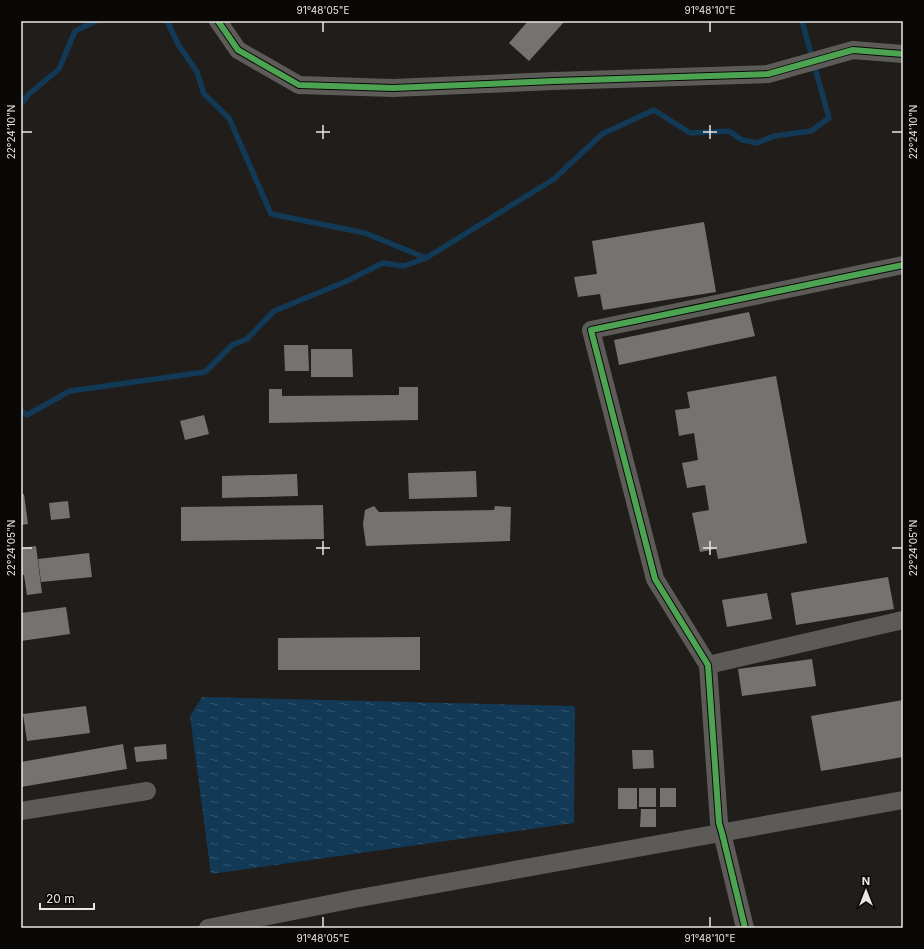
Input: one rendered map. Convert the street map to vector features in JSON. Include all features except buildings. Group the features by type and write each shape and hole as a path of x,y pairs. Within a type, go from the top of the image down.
{"street":[{"path":"218,21 238,50 299,85 393,88 768,74 853,50 903,54"},
{"path":"745,928 719,823 708,665 655,579 591,330 903,265"},
{"path":"708,665 903,620"},
{"path":"21,811 147,791"},
{"path":"208,928 354,899 903,800"}],"water":[{"path":"202,697 575,706 574,823 211,874 190,716"}],"waterway":[{"path":"21,104 29,94 59,69 75,31 96,21"},
{"path":"167,21 178,44 197,72 204,94 229,118 271,214 365,233 426,258 554,179 602,134 654,110 690,133 729,131 742,140 757,143 774,136 811,131 829,118 802,21"},
{"path":"21,411 27,415 70,391 205,372 232,345 247,339 274,311 347,281 383,263 404,266 426,258"}],"cycle path":[{"path":"218,21 238,50 299,85 393,88 768,74 853,50 903,54"},
{"path":"745,928 719,823 708,665 655,579 591,330 903,265"}]}
